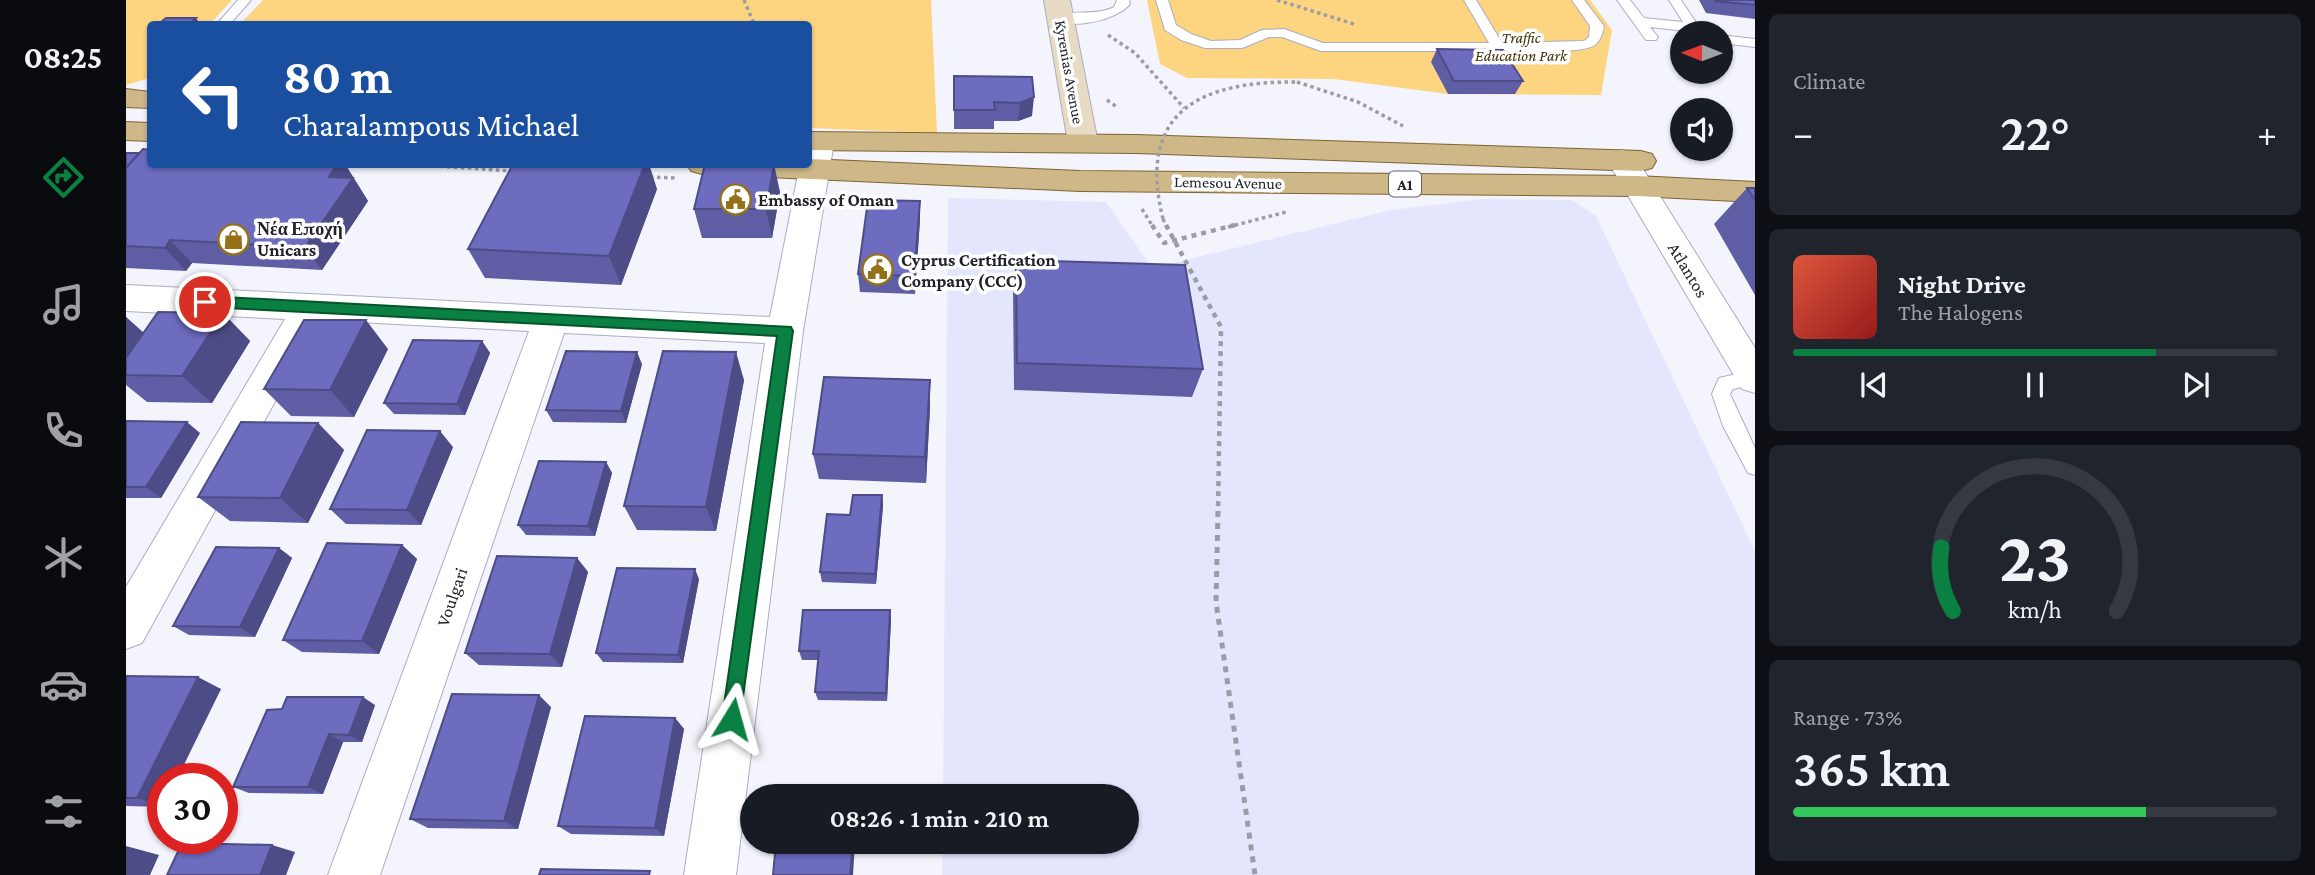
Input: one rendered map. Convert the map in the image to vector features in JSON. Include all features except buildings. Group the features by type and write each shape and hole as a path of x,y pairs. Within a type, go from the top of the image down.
{"main road":[{"name":"Kyrenias Avenue","path":"1059,9 1083,143"},
{"path":"126,98 147,100"},
{"path":"126,131 147,132"},
{"name":"Lemesou Avenue","path":"813,151 1083,143 1630,173 1755,192"},
{"name":"Lemesou Avenue","path":"813,151 1080,181 1630,173 1755,165"}],"street":[{"path":"710,875 785,331 810,168"},
{"name":"Atlantos","path":"1630,173 1755,378"},
{"path":"126,298 785,331"},
{"path":"126,628 310,307"},
{"name":"Voulgari","path":"354,875 551,319"}],"lane":[{"path":"226,21 245,0"},
{"path":"1059,9 1096,17 1114,12 1124,4 1123,0"},
{"path":"1162,0 1170,27 1186,37 1210,45 1242,44 1267,33 1284,33 1321,47 1568,47 1588,44 1595,38 1597,26 1578,0"},
{"path":"1470,0 1498,47"},
{"path":"1623,0 1651,37"},
{"path":"1675,0 1688,21"},
{"path":"1640,22 1670,26"},
{"path":"1733,40 1755,43"},
{"path":"1755,378 1726,383 1721,394 1733,426 1755,467"}],"path":[{"path":"744,0 753,21"},
{"path":"1098,29 1135,53 1184,108"},
{"path":"1255,875 1216,602 1221,327 1163,219 1155,196 1153,169 1161,137 1184,108 1209,94 1244,83 1297,82 1358,102 1411,130"},
{"path":"1107,99 1117,107"},
{"path":"1136,200 1164,243 1297,209"}],"shaded area":[{"path":"948,198 1106,202 1152,268 1391,210 1482,199 1572,200 1596,216 1755,551 1755,875 942,875 943,854 1139,854 1139,784 943,784"}],"green space":[{"path":"126,0 232,0 213,21 147,21 147,79 126,85"},
{"path":"263,0 931,0 937,133 812,128 812,21 243,21"},
{"name":"Traffic Education Park","path":"1147,0 1590,0 1612,30 1601,95 1448,94 1334,79 1187,78 1160,64"}],"place":[{"name":"Embassy of Oman","path":"735,200"},
{"name":"Νέα Εποχή Unicars","path":"234,239"},
{"name":"Cyprus Certification Company (CCC)","path":"878,270"}],"route":[{"path":"205,302 785,331 732,719"}]}
